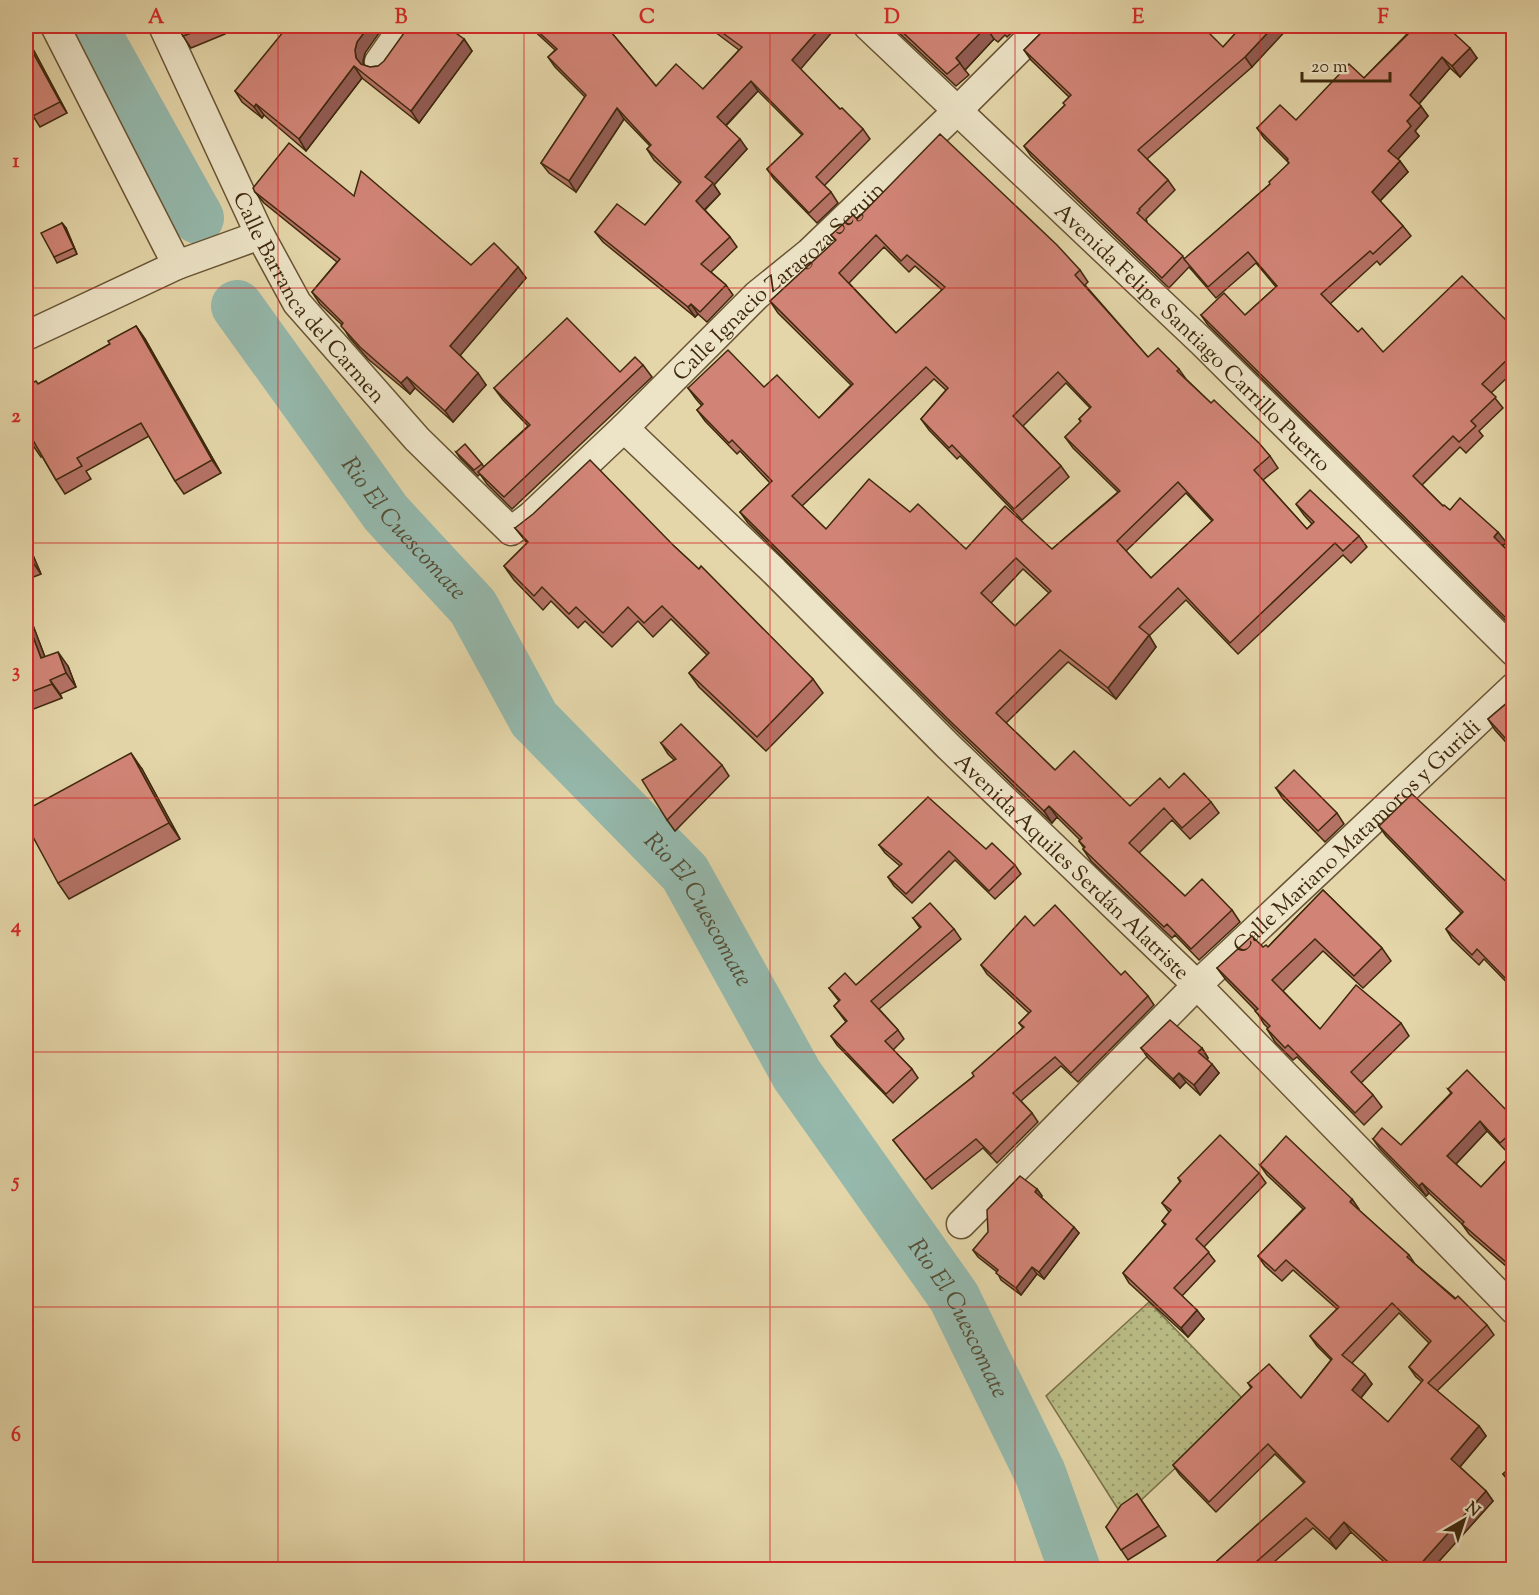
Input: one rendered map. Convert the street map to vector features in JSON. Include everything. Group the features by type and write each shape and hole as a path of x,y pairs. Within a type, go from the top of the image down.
{"street":[{"path":"55,26 186,262"},
{"name":"Calle Barranca del Carmen","path":"163,26 252,238 297,303 417,439 511,531"},
{"path":"379,62 404,26"},
{"name":"Avenida Felipe Santiago Carrillo Puerto","path":"868,26 1202,342 1514,652"},
{"name":"Calle Ignacio Zaragoza Seguin","path":"511,531 531,516 624,428 757,295 809,253 1042,26"},
{"path":"26,336 186,262 252,238"},
{"name":"Avenida Aquiles Serdán Alatriste","path":"624,428 774,571 948,746 1197,985 1514,1310"},
{"name":"Calle Mariano Matamoros y Guridi","path":"961,1224 1197,985 1514,687"}],"green space":[{"path":"1149,1302 1246,1402 1123,1517 1046,1396"}],"building":[{"path":"178,26 211,26 183,36"},
{"path":"288,26 369,26 357,42 355,50 356,58 361,64 370,67 378,66 384,61 409,26 446,26 464,39 411,111 354,66 299,139 256,104 254,107 235,91"},
{"path":"532,26 606,26 656,86 676,64 703,89 742,47 713,26 822,26 792,60 863,129 816,177 831,192 809,213 767,169 803,134 751,81 717,117 740,139 705,177 713,183 696,201 730,237 701,264 726,285 700,312 691,304 688,307 595,232 617,204 645,225 681,182 647,149 651,145 617,108 569,181 541,163 586,95 548,57 557,49"},
{"path":"896,26 994,26 989,30 986,27 956,58 960,63 947,74"},
{"path":"1048,26 1202,26 1223,47 1242,26 1274,26 1245,57 1138,150 1168,180 1137,213 1183,256 1162,278 1024,146 1065,105 1063,103 1071,95 1024,50"},
{"path":"1446,26 1470,48 1452,66 1442,57 1410,95 1421,106 1407,121 1411,126 1388,151 1400,161 1372,192 1403,226 1373,254 1370,251 1321,294 1358,332 1362,328 1383,352 1462,276 1514,328 1514,353 1482,384 1496,397 1471,421 1476,426 1459,442 1453,436 1413,476 1443,506 1450,510 1460,498 1498,532 1494,537 1514,557 1514,626 1201,315 1224,293 1245,315 1277,286 1248,252 1208,287 1184,259 1270,184 1269,182 1289,163 1288,159 1257,128 1280,105 1296,120 1349,64 1364,78 1413,29 1411,27"},
{"path":"26,40 60,102 33,116 26,103"},
{"path":"940,134 1057,245 1080,270 1075,275 1148,357 1158,348 1179,369 1177,371 1211,403 1214,400 1259,443 1270,456 1254,470 1307,529 1314,522 1296,504 1310,490 1359,536 1343,551 1335,543 1230,643 1178,588 1139,627 1149,635 1108,688 1060,650 996,713 1055,770 1074,751 1130,806 1160,778 1169,788 1184,773 1211,802 1182,828 1164,808 1129,843 1185,896 1202,879 1232,910 1191,949 1167,924 1164,927 1083,849 1085,847 1079,841 1082,838 1049,806 1044,811 952,723 740,512 772,481 732,440 729,443 697,410 703,404 688,388 728,350 764,387 777,375 819,418 853,384 770,301 836,240 831,235 853,215 857,219","holes":["876,235 901,261 907,255 945,287 896,333 839,273","926,367 948,388 921,419 949,448 952,445 1014,509 1061,466 1013,416 1058,372 1091,407 1065,437 1120,491 1052,549 1005,506 966,549 918,504 910,512 869,479 826,529 792,496","1178,482 1213,520 1151,578 1117,541","1016,558 1051,591 1015,626 981,593"]},
{"path":"289,143 354,196 361,171 471,265 494,243 518,267 450,346 478,373 445,411 407,377 401,383 360,347 341,326 343,323 312,292 340,259 255,192 253,188"},
{"path":"62,223 74,248 54,257 41,233"},
{"path":"567,318 620,372 635,357 643,365 504,497 478,472 530,425 494,388"},
{"path":"136,326 212,460 175,481 141,423 77,458 82,466 56,480 26,432 26,386 36,381 38,384 110,344 108,341"},
{"path":"465,444 482,464 474,470 456,452"},
{"path":"590,460 674,546 699,569 701,566 813,679 757,737 689,673 709,653 662,606 644,623 628,607 603,633 576,607 569,614 542,587 534,596 504,566 528,542 515,528"},
{"path":"26,548 31,560 26,562"},
{"path":"26,618 41,658 58,652 66,673 50,680 52,684 26,694"},
{"path":"1514,697 1514,732 1506,739 1488,719"},
{"path":"681,724 722,765 667,820 642,780 676,759 661,743"},
{"path":"131,753 169,823 58,883 26,824 26,810"},
{"path":"1294,770 1337,813 1318,831 1276,788"},
{"path":"1412,794 1514,888 1514,984 1512,985 1477,949 1472,955 1446,929 1463,912 1379,826"},
{"path":"928,797 986,849 992,843 1015,865 989,891 949,851 906,894 888,877 902,864 879,845"},
{"path":"1323,890 1382,948 1354,976 1315,939 1272,980 1320,1029 1356,985 1401,1023 1351,1072 1373,1095 1355,1113 1288,1045 1285,1048 1267,1029 1270,1026 1255,1011 1258,1009 1217,968 1252,936 1263,947 1266,945 1268,947"},
{"path":"930,903 954,929 871,1001 898,1030 885,1041 912,1069 886,1094 831,1036 847,1021 834,1006 840,1000 829,988 845,973 856,985 921,927 913,918"},
{"path":"1055,905 1121,975 1125,971 1148,996 1071,1073 1055,1057 1013,1093 1032,1113 991,1154 976,1139 925,1180 893,1140 974,1076 972,1073 1024,1027 1019,1023 1031,1011 981,965 1025,916 1034,926"},
{"path":"1170,1020 1202,1048 1198,1052 1212,1064 1194,1085 1179,1073 1173,1079 1141,1048"},
{"path":"1467,1070 1514,1118 1514,1130 1500,1143 1480,1121 1447,1156 1481,1187 1514,1152 1514,1269 1462,1224 1464,1222 1422,1183 1419,1186 1373,1139 1382,1128 1401,1145 1452,1093 1448,1089"},
{"path":"1220,1135 1259,1173 1196,1239 1209,1252 1174,1288 1197,1310 1181,1328 1123,1273 1166,1224 1162,1221 1171,1210 1162,1203 1181,1181 1178,1178"},
{"path":"1286,1136 1352,1199 1350,1202 1409,1255 1407,1257 1455,1299 1458,1296 1487,1325 1428,1383 1479,1426 1451,1459 1486,1491 1416,1569 1396,1569 1344,1522 1329,1539 1306,1518 1248,1569 1208,1569 1305,1482 1268,1444 1209,1502 1173,1465 1252,1387 1248,1383 1269,1364 1301,1398 1332,1359 1310,1336 1339,1307 1286,1260 1275,1271 1258,1256 1305,1208 1260,1165","holes":["1392,1303 1431,1341 1409,1367 1423,1380 1388,1422 1352,1390 1365,1374 1342,1355"]},
{"path":"1020,1176 1037,1189 1035,1192 1074,1227 1039,1272 1032,1267 1016,1288 996,1273 998,1270 973,1250 988,1232 987,1210"},
{"path":"1514,1464 1514,1484 1503,1474"},
{"path":"1137,1494 1159,1526 1121,1550 1106,1527 1121,1505"}],"waterway":[{"name":"Rio El Cuescomate","path":"91,26 198,218"},
{"name":"Rio El Cuescomate","path":"237,306 386,513 473,607 534,719 685,873 797,1075 954,1297 1040,1473 1075,1570"}]}
